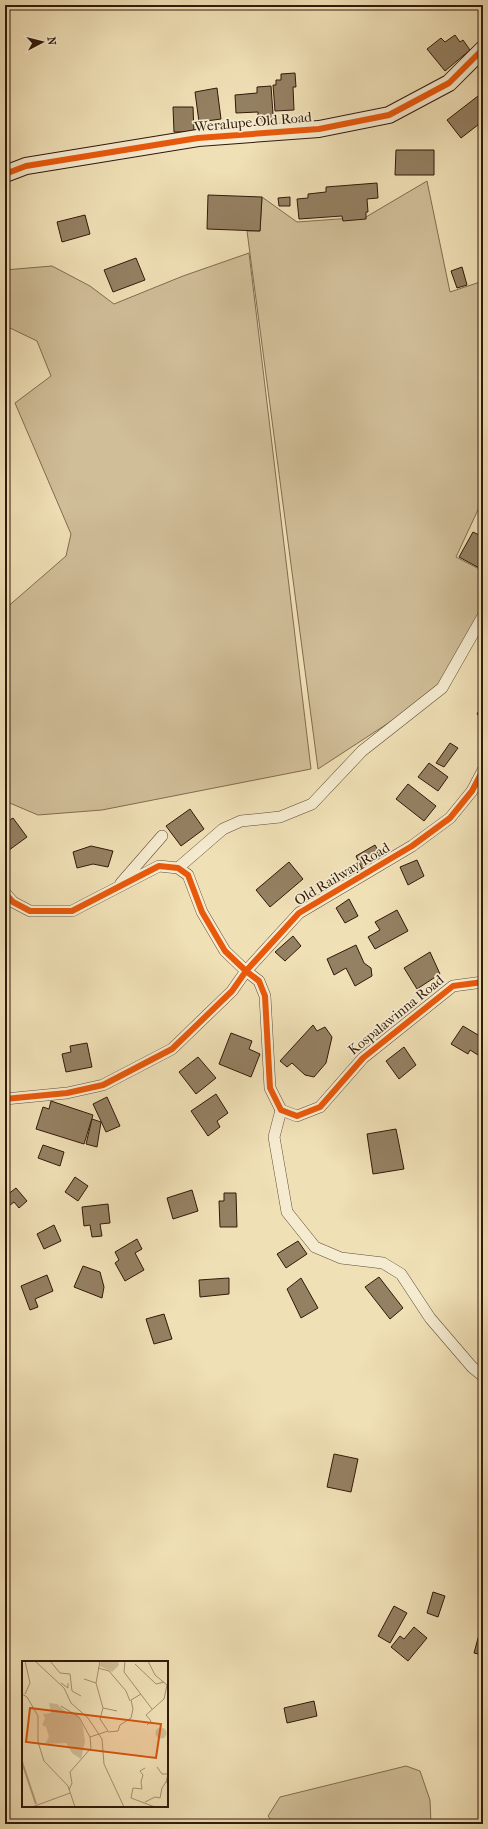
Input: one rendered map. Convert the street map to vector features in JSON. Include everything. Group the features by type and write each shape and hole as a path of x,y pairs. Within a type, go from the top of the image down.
{"street":[{"name":"Weralupe Old Road","path":"5,174 26,166 198,138 319,129 389,115 448,83 483,49"},
{"path":"178,868 223,829 241,821 280,817 312,804 362,751 442,688 483,616"},
{"name":"Old Railway Road","path":"5,1099 67,1093 103,1085 172,1049 232,991 246,971 299,913 412,846 450,818 472,791 483,770"},
{"path":"117,888 162,836"},
{"path":"5,893 13,902 30,911 72,911 159,866 178,868 188,875 202,912 225,951 259,981 265,996 270,1088 281,1110 274,1137 288,1212 315,1247 341,1258 383,1263 401,1274 430,1318 472,1367 483,1376"},
{"name":"Kospalawinna Road","path":"281,1110 296,1116 320,1107 363,1058 453,986 483,982"}],"shaded area":[{"path":"427,181 450,292 483,281 483,499 456,557 483,571 483,616 442,688 318,769 247,231 260,231 262,197 297,222 366,217"},
{"path":"249,253 311,769 102,810 38,815 5,801 5,609 66,556 71,534 15,403 51,376 37,341 8,327 5,323 5,270 52,266 90,286 114,304 183,276"},
{"path":"406,1766 420,1771 430,1800 431,1824 274,1824 268,1816 280,1797"}],"building":[{"path":"455,35 460,42 463,40 470,50 445,71 427,49 441,38 445,42"},
{"path":"295,73 296,87 293,87 294,110 275,111 273,85 276,85 276,80 281,80 281,74"},
{"path":"271,86 274,128 263,129 262,118 258,119 258,112 236,113 235,95 257,93 257,87"},
{"path":"217,88 221,119 199,122 195,92"},
{"path":"478,96 483,102 483,121 461,138 447,120"},
{"path":"173,107 193,107 194,132 174,132"},
{"path":"396,150 434,150 434,175 395,175"},
{"path":"377,183 378,198 367,199 368,212 366,212 366,219 343,221 342,216 299,219 297,199 308,198 308,194 326,192 326,187"},
{"path":"208,195 262,197 260,231 207,229"},
{"path":"290,197 290,206 279,206 278,198"},
{"path":"85,215 90,234 62,242 57,222"},
{"path":"136,258 145,280 113,292 104,270"},
{"path":"462,267 467,285 457,288 451,271"},
{"path":"473,532 483,537 483,570 459,557"},
{"path":"483,704 483,719 477,714"},
{"path":"450,743 458,748 444,767 436,763"},
{"path":"429,763 448,777 438,791 418,777"},
{"path":"408,784 436,806 424,821 396,799"},
{"path":"190,809 204,829 181,846 166,826"},
{"path":"13,818 27,837 5,853 5,823"},
{"path":"375,845 382,858 362,869 356,856"},
{"path":"91,846 113,851 108,867 93,864 77,868 73,852"},
{"path":"417,860 424,876 408,885 400,867"},
{"path":"289,862 303,879 270,907 256,890"},
{"path":"349,899 358,916 345,923 336,908"},
{"path":"397,910 408,931 375,949 368,937 380,930 375,922"},
{"path":"293,936 301,946 285,961 275,952"},
{"path":"356,945 364,963 371,968 372,976 355,986 346,968 334,975 327,959"},
{"path":"430,952 440,974 417,989 404,968"},
{"path":"313,1025 317,1031 325,1027 332,1037 326,1063 314,1077 305,1075 292,1063 287,1067 280,1061"},
{"path":"463,1026 483,1038 483,1046 478,1055 470,1050 468,1054 451,1044"},
{"path":"231,1033 252,1041 249,1049 260,1054 251,1077 219,1064"},
{"path":"87,1043 92,1067 66,1072 62,1054 71,1052 70,1046"},
{"path":"404,1047 416,1065 399,1079 386,1061"},
{"path":"198,1057 216,1078 196,1094 179,1072"},
{"path":"216,1094 228,1113 217,1121 220,1127 208,1136 191,1111"},
{"path":"107,1097 120,1126 106,1132 93,1104"},
{"path":"51,1101 93,1115 84,1144 36,1129 43,1107 49,1109"},
{"path":"92,1119 101,1122 97,1147 86,1144"},
{"path":"396,1129 404,1169 373,1174 367,1134"},
{"path":"43,1145 64,1152 60,1166 38,1158"},
{"path":"75,1177 88,1186 78,1201 65,1192"},
{"path":"16,1188 27,1201 19,1208 14,1202 5,1209 5,1192 7,1195"},
{"path":"192,1190 198,1211 173,1219 167,1198"},
{"path":"224,1193 236,1193 237,1227 220,1227 219,1201 224,1201"},
{"path":"108,1204 110,1223 100,1224 102,1236 92,1237 90,1225 84,1226 82,1207"},
{"path":"54,1225 61,1241 44,1249 37,1234"},
{"path":"137,1239 142,1249 135,1253 144,1270 125,1281 115,1263 119,1260 115,1252"},
{"path":"298,1241 307,1254 286,1268 277,1254"},
{"path":"83,1266 100,1272 104,1287 102,1298 74,1287"},
{"path":"47,1275 53,1291 35,1299 38,1307 30,1310 21,1286"},
{"path":"379,1277 403,1308 390,1319 365,1287"},
{"path":"229,1278 229,1294 200,1297 199,1280"},
{"path":"301,1278 318,1308 301,1318 287,1289"},
{"path":"164,1314 172,1339 154,1344 146,1319"},
{"path":"334,1454 358,1459 351,1492 327,1487"},
{"path":"433,1592 445,1596 438,1617 427,1613"},
{"path":"394,1606 407,1613 390,1643 378,1636"},
{"path":"483,1620 483,1655 474,1653"},
{"path":"414,1627 427,1638 408,1661 391,1647 400,1636 404,1639"},
{"path":"314,1701 317,1716 287,1723 284,1708"}],"cycle path":[{"path":"5,174 26,166 198,138 319,129 389,115 449,83 483,49"},
{"path":"5,1099 67,1093 103,1085 172,1049 232,991 246,971 299,913 412,846 450,818 472,791 483,770"},
{"path":"5,893 13,902 30,911 72,911 159,866 178,868 188,875 202,912 225,951 259,981 265,996 270,1088 281,1110 297,1116 320,1107 363,1058 453,986 483,982"}]}
